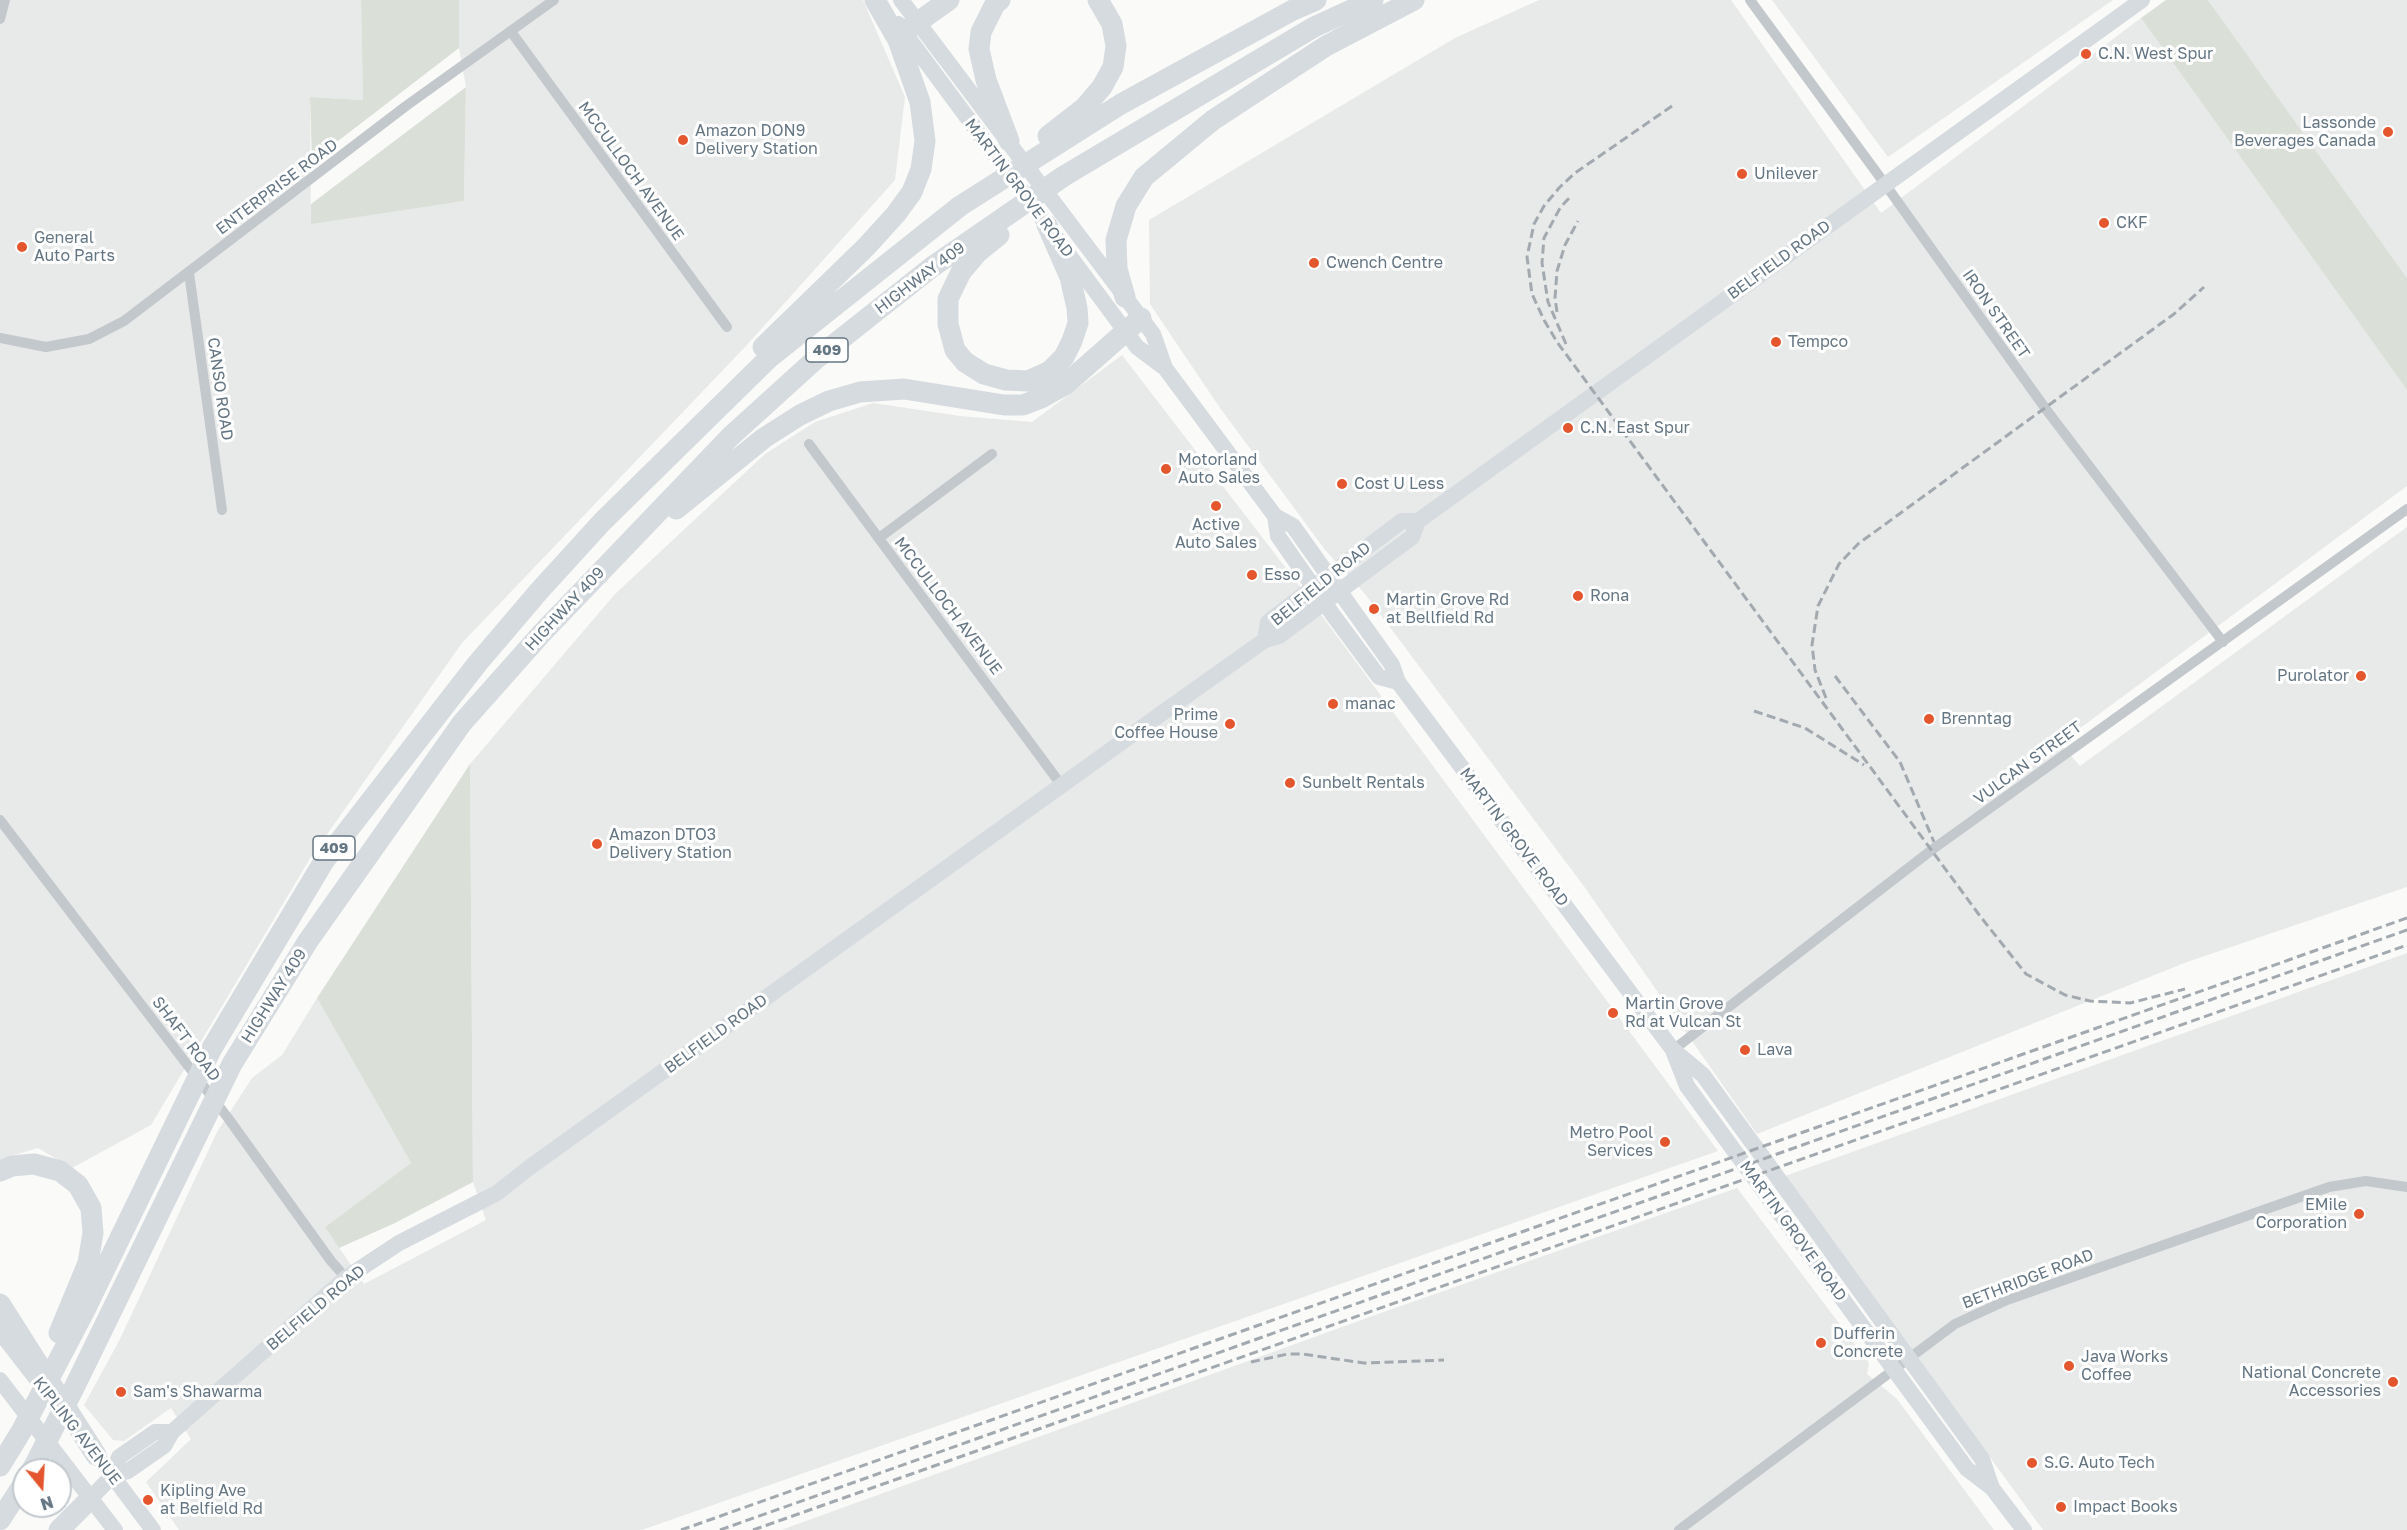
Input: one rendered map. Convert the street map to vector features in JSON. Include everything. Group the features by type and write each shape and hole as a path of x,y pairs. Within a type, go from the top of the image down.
{"highway":[{"path":"602,522 701,409 866,247 912,192 921,169 925,141 920,102 898,40 875,0"},
{"path":"911,28 949,0"},
{"path":"1000,0 995,4 981,32 979,49 1001,147"},
{"path":"960,206 1084,108 1102,87 1113,67 1116,46 1112,24 1098,0"},
{"name":"HIGHWAY 409","path":"53,1361 212,1048 324,861 477,664 602,522 769,358 960,206 1121,104 1293,10 1316,0"},
{"name":"HIGHWAY 409","path":"38,1458 232,1064 308,941 462,723 615,555 731,436 818,358 932,267 1064,176 1314,27 1373,0"},
{"path":"1125,297 1117,269 1116,240 1126,206 1144,177 1214,120 1326,46 1414,0"},
{"path":"1056,220 1077,308 1078,323 1072,341 1064,357 1050,371 1028,381 1006,380 984,374 965,362 955,350 948,324 948,299 961,272 978,252 1064,176"},
{"path":"615,555 764,438 800,415 829,401 860,392 904,389 1004,405 1023,405 1066,384 1134,324"},
{"path":"0,1172 12,1166 34,1164 60,1171 78,1185 91,1208 93,1233 88,1263 53,1361 22,1430 0,1466"},
{"path":"0,1304 96,1455"},
{"path":"59,1530 90,1499"},
{"path":"0,1520 12,1502"}],"main road":[{"name":"MARTIN GROVE ROAD","path":"880,0 911,28 1134,324"},
{"name":"MARTIN GROVE ROAD","path":"901,0 911,28"},
{"name":"BELFIELD ROAD","path":"113,1475 128,1470 164,1446 172,1431 346,1278 399,1244 497,1193 530,1167 1265,640 1279,636 1412,537 1418,521 2142,0"},
{"name":"MARTIN GROVE ROAD","path":"1056,220 1125,297 1134,324 1137,346 1166,368 1275,516 1293,526 1392,665 1398,682 1672,1050 1687,1086 1967,1469 1992,1488 2024,1530"},
{"name":"MARTIN GROVE ROAD","path":"1275,516 1278,536 1379,677 1398,682"},
{"name":"BELFIELD ROAD","path":"1265,640 1268,622 1313,587 1402,521 1418,521"},
{"name":"MARTIN GROVE ROAD","path":"1672,1050 1703,1075 1982,1459 1992,1488"},
{"name":"KIPLING AVENUE","path":"0,1332 113,1475 153,1530"},
{"name":"KIPLING AVENUE","path":"0,1380 114,1530"},
{"path":"90,1499 113,1475"}],"street":[{"path":"0,19 5,0"},
{"name":"ENTERPRISE ROAD","path":"0,338 46,347 89,339 124,321 406,106 512,33 554,0"},
{"name":"IRON STREET","path":"1750,0 2045,408 2223,642"},
{"name":"MCCULLOCH AVENUE","path":"512,33 727,327"},
{"name":"CANSO ROAD","path":"189,273 222,510"},
{"name":"MCCULLOCH AVENUE","path":"809,444 1062,786"},
{"path":"879,538 992,454"},
{"name":"VULCAN STREET","path":"1672,1050 1933,849 2407,509"},
{"name":"SHAFT ROAD","path":"0,820 228,1118 331,1262 346,1278"},
{"name":"BETHRIDGE ROAD","path":"1679,1530 1955,1324 2007,1300 2328,1187 2366,1181 2407,1187"}],"shaded area":[{"path":"0,0 361,0 363,100 310,97 311,223 464,201 466,87 459,48 459,0 863,0 905,97 895,180 746,346 462,643 311,857 151,1125 72,1168 38,1148 4,1158 0,1162"},
{"path":"361,0 459,0 459,48 312,161 310,97 363,100"},
{"path":"1539,0 1731,0 1881,213 2141,18 2407,390 2407,486 2060,743 2080,766 2407,527 2407,887 2187,962 1757,1134 1583,885 1365,594 1326,551 1220,408 1150,304 1149,220 1455,38"},
{"path":"1772,0 2113,0 1888,157"},
{"path":"2166,0 2208,0 2407,278 2407,390 2141,18"},
{"path":"2208,0 2407,0 2407,278"},
{"path":"466,87 464,201 311,224 311,204"},
{"path":"1122,355 1302,589 1718,1151 642,1530 179,1530 146,1482 191,1439 171,1408 124,1441 113,1440 84,1405 119,1341 217,1132 252,1078 282,1055 317,998 411,1163 325,1227 364,1284 486,1220 473,1182 470,764 615,594 765,454 815,422 873,403 960,416 1032,422"},
{"path":"470,764 473,1182 395,1223 339,1248 325,1227 411,1163 317,998"},
{"path":"2407,953 2407,1530 2043,1530 1785,1176"},
{"path":"1737,1188 1869,1363 1867,1374 1897,1399 1994,1530 781,1530 1378,1314"}],"railway":[{"path":"1672,106 1575,173 1544,206 1534,224 1527,257 1532,294 1544,320 1557,342 1980,916 2026,974 2065,995 2090,1001 2130,1003 2185,989"},
{"path":"1566,344 1548,302 1542,263 1544,238 1560,208 1570,197"},
{"path":"1557,312 1555,298 1557,271 1565,245 1578,221"},
{"path":"1826,698 1815,670 1812,645 1818,606 1839,564 1858,544 2174,314 2204,287"},
{"path":"1835,676 1900,762 1934,842"},
{"path":"1754,711 1805,728 1864,765"},
{"path":"681,1530 2407,918"},
{"path":"720,1530 2407,930"},
{"path":"753,1530 2407,945"},
{"path":"1251,1362 1288,1354 1364,1363 1444,1360"}],"place":[{"name":"C.N. West Spur","path":"2086,54"},
{"name":"Lassonde Beverages Canada","path":"2388,132"},
{"name":"Amazon DON9 Delivery Station","path":"683,140"},
{"name":"Unilever","path":"1742,174"},
{"name":"CKF","path":"2104,223"},
{"name":"General Auto Parts","path":"22,247"},
{"name":"Cwench Centre","path":"1314,263"},
{"name":"Tempco","path":"1776,342"},
{"name":"C.N. East Spur","path":"1568,428"},
{"name":"Motorland Auto Sales","path":"1166,469"},
{"name":"Cost U Less","path":"1342,484"},
{"name":"Active Auto Sales","path":"1216,506"},
{"name":"Esso","path":"1252,575"},
{"name":"Rona","path":"1578,596"},
{"name":"Martin Grove Rd at Bellfield Rd","path":"1374,609"},
{"name":"Purolator","path":"2361,676"},
{"name":"manac","path":"1333,704"},
{"name":"Brenntag","path":"1929,719"},
{"name":"Prime Coffee House","path":"1230,724"},
{"name":"Sunbelt Rentals","path":"1290,783"},
{"name":"Amazon DTO3 Delivery Station","path":"597,844"},
{"name":"Martin Grove Rd at Vulcan St","path":"1613,1013"},
{"name":"Lava","path":"1745,1050"},
{"name":"Metro Pool Services","path":"1665,1142"},
{"name":"EMile Corporation","path":"2359,1214"},
{"name":"Dufferin Concrete","path":"1821,1343"},
{"name":"Java Works Coffee","path":"2069,1366"},
{"name":"National Concrete Accessories","path":"2393,1382"},
{"name":"Sam's Shawarma","path":"121,1392"},
{"name":"S.G. Auto Tech","path":"2032,1463"},
{"name":"Kipling Ave at Belfield Rd","path":"148,1500"},
{"name":"Impact Books","path":"2061,1507"}]}
